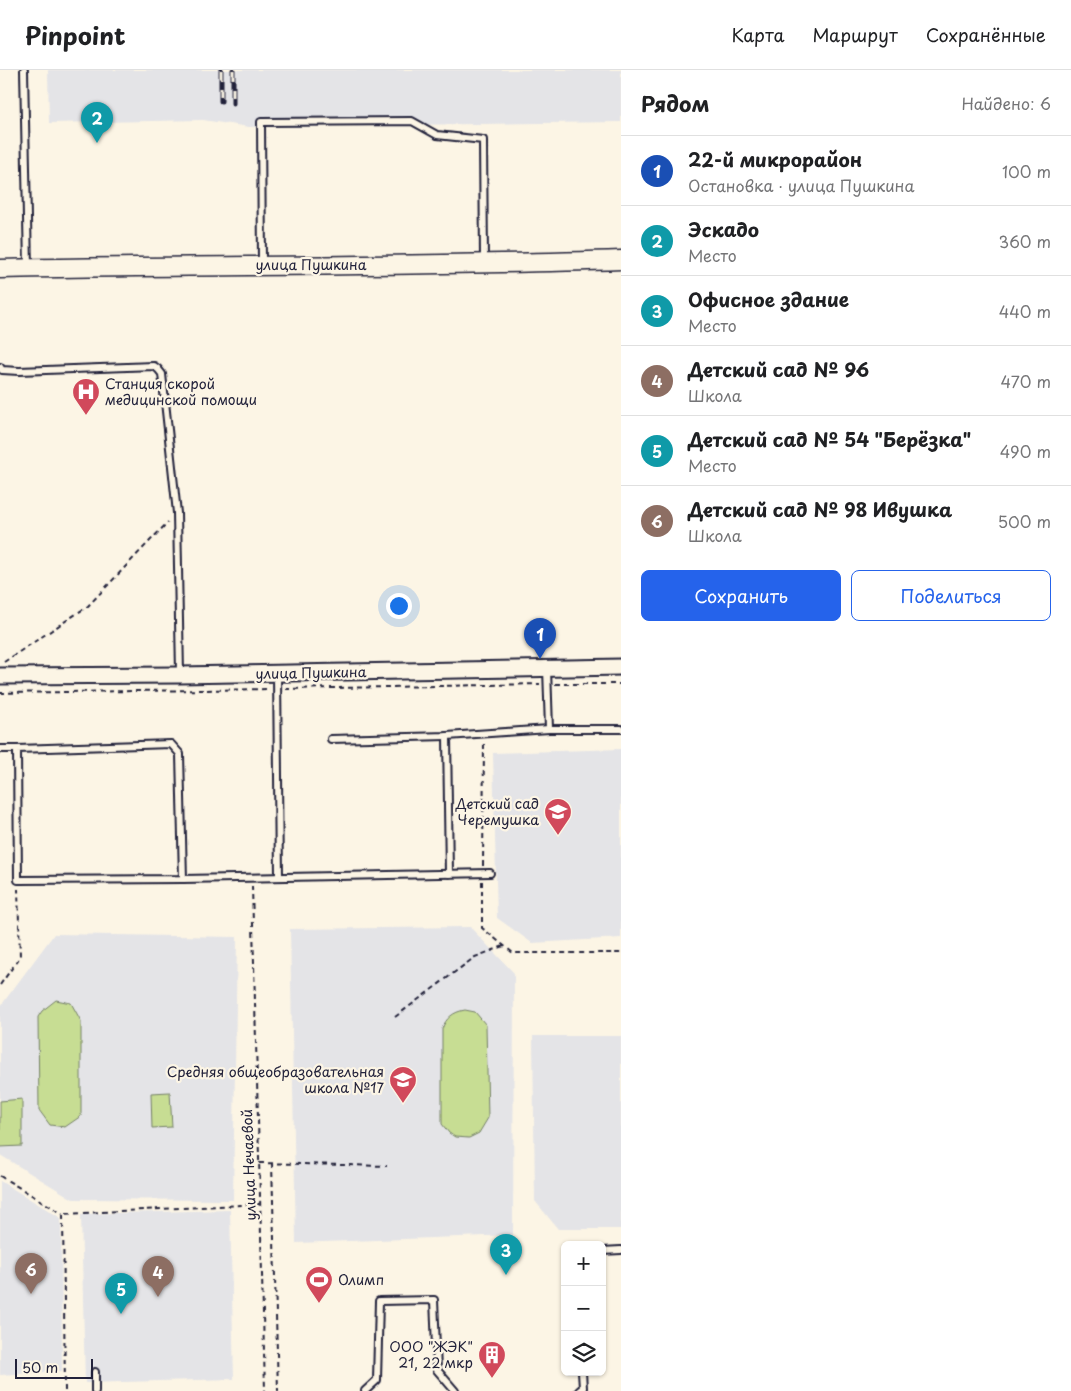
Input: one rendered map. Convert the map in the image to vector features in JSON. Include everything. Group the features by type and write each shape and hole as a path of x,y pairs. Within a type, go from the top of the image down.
{"main road":[{"name":"улица Пушкина","path":"0,269 262,265 484,265 621,260"}],"street":[{"name":"улица Пушкина","path":"0,676 180,675 621,667"}],"lane":[{"path":"24,70 28,268"},
{"path":"262,265 261,122 412,121 437,135 483,140 484,265"},
{"path":"0,367 2,370 19,371 154,366 162,374 177,513 180,675"},
{"path":"547,668 549,729"},
{"path":"277,673 279,877"},
{"path":"331,739 447,736 549,729 621,729"},
{"path":"447,736 449,874"},
{"path":"0,749 171,744 180,754 184,879"},
{"path":"17,749 18,880 486,873"},
{"path":"606,1251 621,1250"},
{"path":"365,1391 376,1380 379,1301 434,1300 437,1370 455,1391"},
{"path":"95,1372 95,1391"},
{"path":"580,1391 583,1388 582,1376"}],"path":[{"path":"0,665 88,606 177,513"},
{"path":"0,693 621,684"},
{"path":"484,734 486,873 482,928 514,953 621,953"},
{"name":"улица Нечаевой","path":"251,878 265,1391"},
{"path":"0,986 20,957 18,880"},
{"path":"395,1017 475,957 504,946"},
{"path":"259,1163 387,1166"},
{"path":"272,1163 278,1391"},
{"path":"0,1176 63,1214 260,1204"},
{"path":"63,1214 66,1391"}],"shaded area":[{"path":"48,70 621,70 621,122 249,127 203,120 49,123"},
{"name":"Детский сад Черемушка","path":"621,749 621,938 532,943 497,918 493,753"},
{"name":"Средняя общеобразовательная школа №17","path":"470,927 514,973 513,1235 296,1243 290,929"},
{"path":"54,934 237,937 233,1200 73,1199 0,1155 0,1007"},
{"path":"533,1036 621,1036 621,1229 558,1229 535,1201"},
{"path":"0,1181 61,1218 62,1371 0,1375"},
{"path":"230,1210 234,1379 85,1383 81,1214"}],"green space":[{"path":"56,1000 71,1003 81,1021 81,1116 65,1127 50,1125 39,1110 38,1017 42,1011"},
{"path":"465,1010 475,1012 486,1025 488,1118 479,1133 469,1138 455,1137 442,1124 442,1029 450,1016"},
{"path":"170,1092 172,1127 152,1128 151,1093"},
{"path":"22,1099 22,1146 0,1147 0,1101"}],"railway":[{"path":"221,70 221,101"},
{"path":"233,70 233,103"}],"place":[{"name":"Эскадо","path":"97,143"},
{"name":"Станция скорой медицинской помощи","path":"86,416"},
{"name":"22-й микрорайон","path":"540,659"},
{"name":"Детский сад Черемушка","path":"558,836"},
{"name":"Средняя общеобразовательная школа №17","path":"403,1104"},
{"name":"Офисное здание","path":"506,1275"},
{"name":"Детский сад № 98 Ивушка","path":"31,1294"},
{"name":"Детский сад № 96","path":"158,1297"},
{"name":"Олимп","path":"319,1304"},
{"name":"Детский сад № 54 \"Берёзка\"","path":"121,1314"},
{"name":"ООО \"ЖЭК\" 21, 22 мкр","path":"492,1379"}]}
